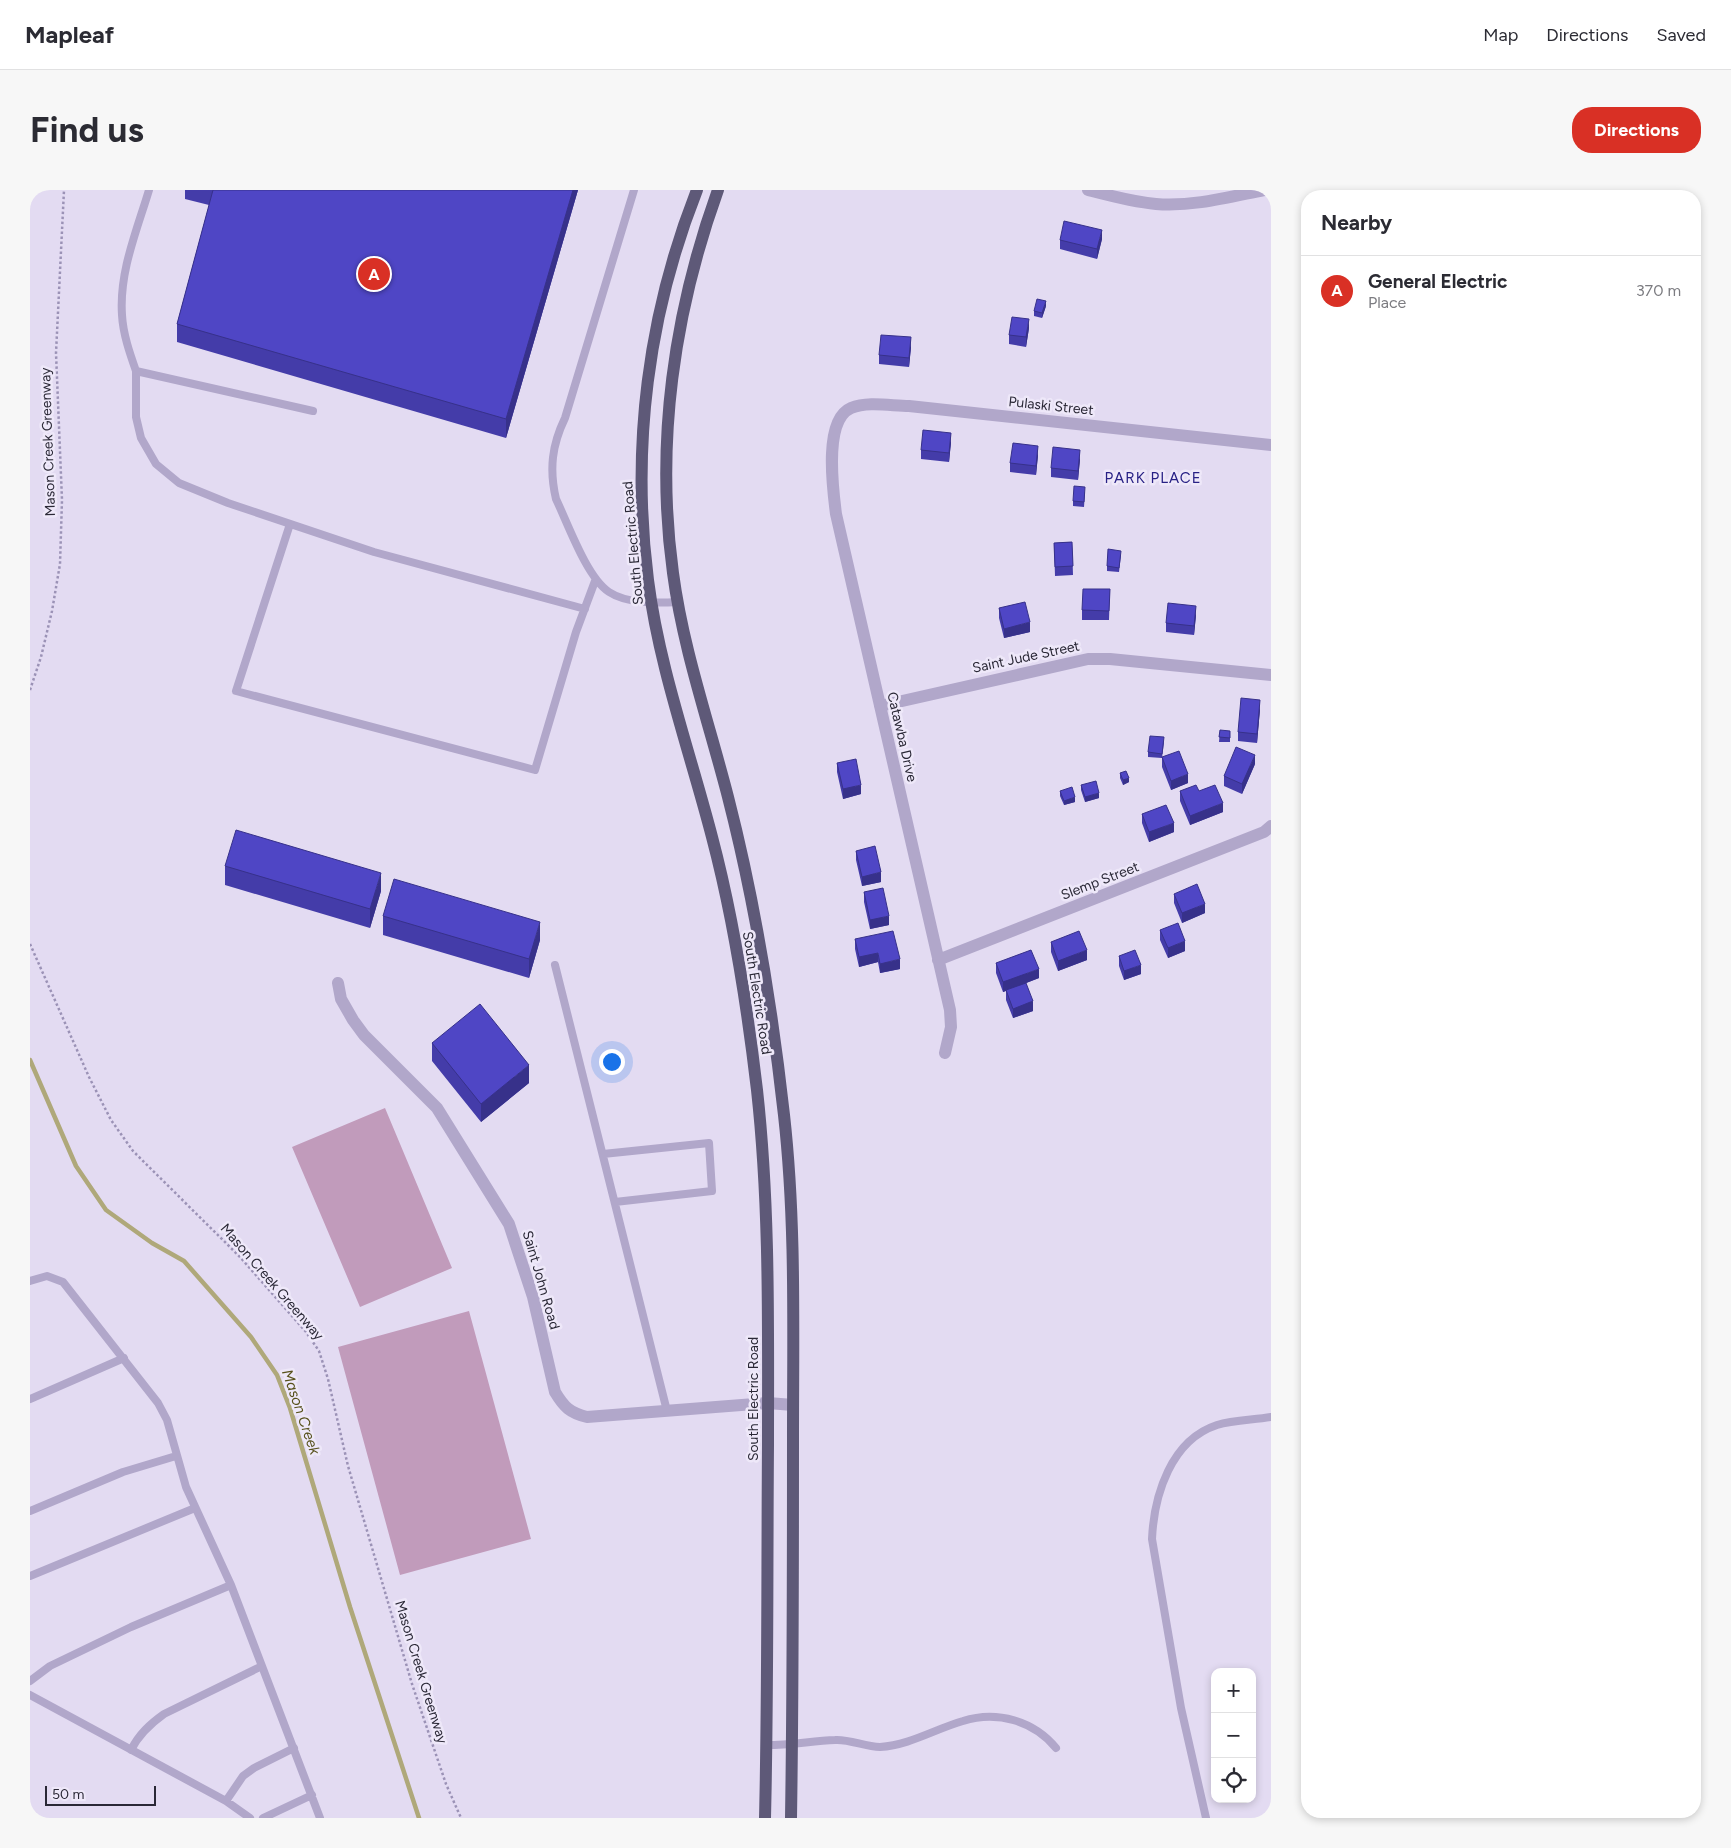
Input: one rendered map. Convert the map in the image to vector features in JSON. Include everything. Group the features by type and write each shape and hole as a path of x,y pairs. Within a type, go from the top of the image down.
{"main road":[{"name":"South Electric Road","path":"697,190 666,284 648,375 641,468 643,519 652,603 662,650 714,843 744,995 757,1089 763,1165 767,1261 767,1745 765,1818"},
{"name":"South Electric Road","path":"718,190 690,277 679,328 670,403 667,458 668,522 678,602 752,898 774,1026 790,1189 793,1405 791,1818"}],"street":[{"path":"1088,190 1130,201 1157,204 1193,203 1264,190"},
{"name":"Pulaski Street","path":"836,424 846,410 859,406 909,406 1271,445"},
{"name":"Catawba Drive","path":"836,424 832,481 836,514 950,1010 951,1027 945,1053"},
{"name":"Saint Jude Street","path":"880,706 1088,659 1110,659 1271,675"},
{"name":"Slemp Street","path":"938,960 1183,865 1264,832 1271,826"},
{"name":"Saint John Road","path":"338,983 341,999 353,1020 364,1035 437,1108 509,1224 533,1297 555,1392 563,1405 572,1414 587,1417 768,1403 793,1405"}],"lane":[{"path":"148,190 128,260 123,291 122,316 136,371 136,417 141,438 156,464 179,483 290,524 374,552 585,609"},
{"path":"634,190 552,454 551,469 556,499 595,581 611,594 652,603 678,602"},
{"path":"136,371 314,411"},
{"path":"290,524 236,691 535,770 595,581"},
{"path":"555,965 667,1411"},
{"path":"603,1154 709,1143 712,1191 614,1202"},
{"path":"30,1281 47,1276 63,1282 158,1403 167,1420 176,1456 195,1508 214,1544 231,1585 320,1818"},
{"path":"30,1399 124,1358"},
{"path":"1206,1818 1182,1708 1163,1605 1152,1539 1153,1516 1169,1471 1183,1447 1190,1440 1218,1425 1271,1417"},
{"path":"30,1512 124,1472 176,1456"},
{"path":"30,1576 195,1508"},
{"path":"30,1682 50,1666 115,1635 231,1585"},
{"path":"131,1750 137,1739 150,1724 164,1714 262,1666"},
{"path":"30,1694 226,1801 250,1818"},
{"path":"767,1745 792,1745 836,1740 879,1747 905,1743 964,1720 983,1718 1022,1722 1036,1729 1056,1748"},
{"path":"226,1801 243,1776 254,1768 294,1748"},
{"path":"263,1818 312,1796"}],"path":[{"name":"Mason Creek Greenway","path":"30,690 41,657 52,611 60,564 62,500 56,353 64,190"},
{"name":"Mason Creek Greenway","path":"30,944 89,1077 111,1120 133,1151 240,1257 306,1332 319,1351 328,1379 348,1466 410,1675 446,1784 461,1818"}],"shaded area":[{"path":"385,1108 452,1268 360,1307 292,1147"},
{"path":"469,1311 531,1539 400,1575 338,1347"}],"building":[{"path":"213,190 573,190 506,419 177,324"},
{"path":"1064,221 1102,230 1097,249 1060,240"},
{"path":"1037,299 1046,301 1042,313 1034,311"},
{"path":"1012,317 1029,319 1026,337 1009,335"},
{"path":"881,335 911,337 909,358 879,355"},
{"path":"923,430 951,433 949,453 921,450"},
{"path":"1013,443 1038,446 1036,466 1010,463"},
{"path":"1053,447 1080,450 1078,471 1051,468"},
{"path":"1074,486 1085,487 1084,502 1073,501"},
{"path":"1072,542 1073,566 1055,567 1054,543"},
{"path":"1108,549 1121,551 1119,568 1107,566"},
{"path":"1083,589 1110,589 1109,611 1082,610"},
{"path":"1025,602 1030,622 1004,629 999,608"},
{"path":"1168,603 1196,606 1194,626 1166,623"},
{"path":"1241,698 1260,700 1257,734 1238,732"},
{"path":"1220,730 1230,731 1230,738 1219,737"},
{"path":"1150,736 1164,737 1162,754 1148,752"},
{"path":"1236,747 1255,755 1242,784 1224,776"},
{"path":"1179,751 1188,774 1171,781 1162,757"},
{"path":"856,759 861,785 843,789 837,763"},
{"path":"1126,771 1129,778 1123,780 1120,773"},
{"path":"1096,781 1099,793 1085,797 1081,785"},
{"path":"1196,785 1199,791 1215,785 1223,803 1190,816 1180,791"},
{"path":"1072,787 1075,797 1064,801 1060,791"},
{"path":"1166,805 1174,823 1149,832 1142,814"},
{"path":"236,830 381,873 370,909 225,866"},
{"path":"875,846 881,872 862,877 856,851"},
{"path":"394,879 540,922 529,959 383,916"},
{"path":"1197,884 1205,904 1182,913 1174,894"},
{"path":"883,888 889,916 870,920 864,892"},
{"path":"1178,923 1185,941 1168,948 1160,930"},
{"path":"893,931 900,959 880,964 878,953 859,957 855,939"},
{"path":"1079,931 1087,950 1058,961 1051,942"},
{"path":"1031,950 1039,969 1003,982 996,963"},
{"path":"1135,950 1141,965 1124,971 1119,956"},
{"path":"1026,983 1033,1001 1013,1009 1006,990"},
{"path":"480,1004 529,1065 481,1104 432,1043"}],"waterway":[{"name":"Mason Creek","path":"30,1060 76,1166 106,1210 152,1243 184,1261 251,1337 277,1375 290,1408 350,1607 419,1818"}],"place":[{"name":"General Electric","path":"374,274"}],"district":[{"name":"PARK PLACE","path":"1153,478"}]}
